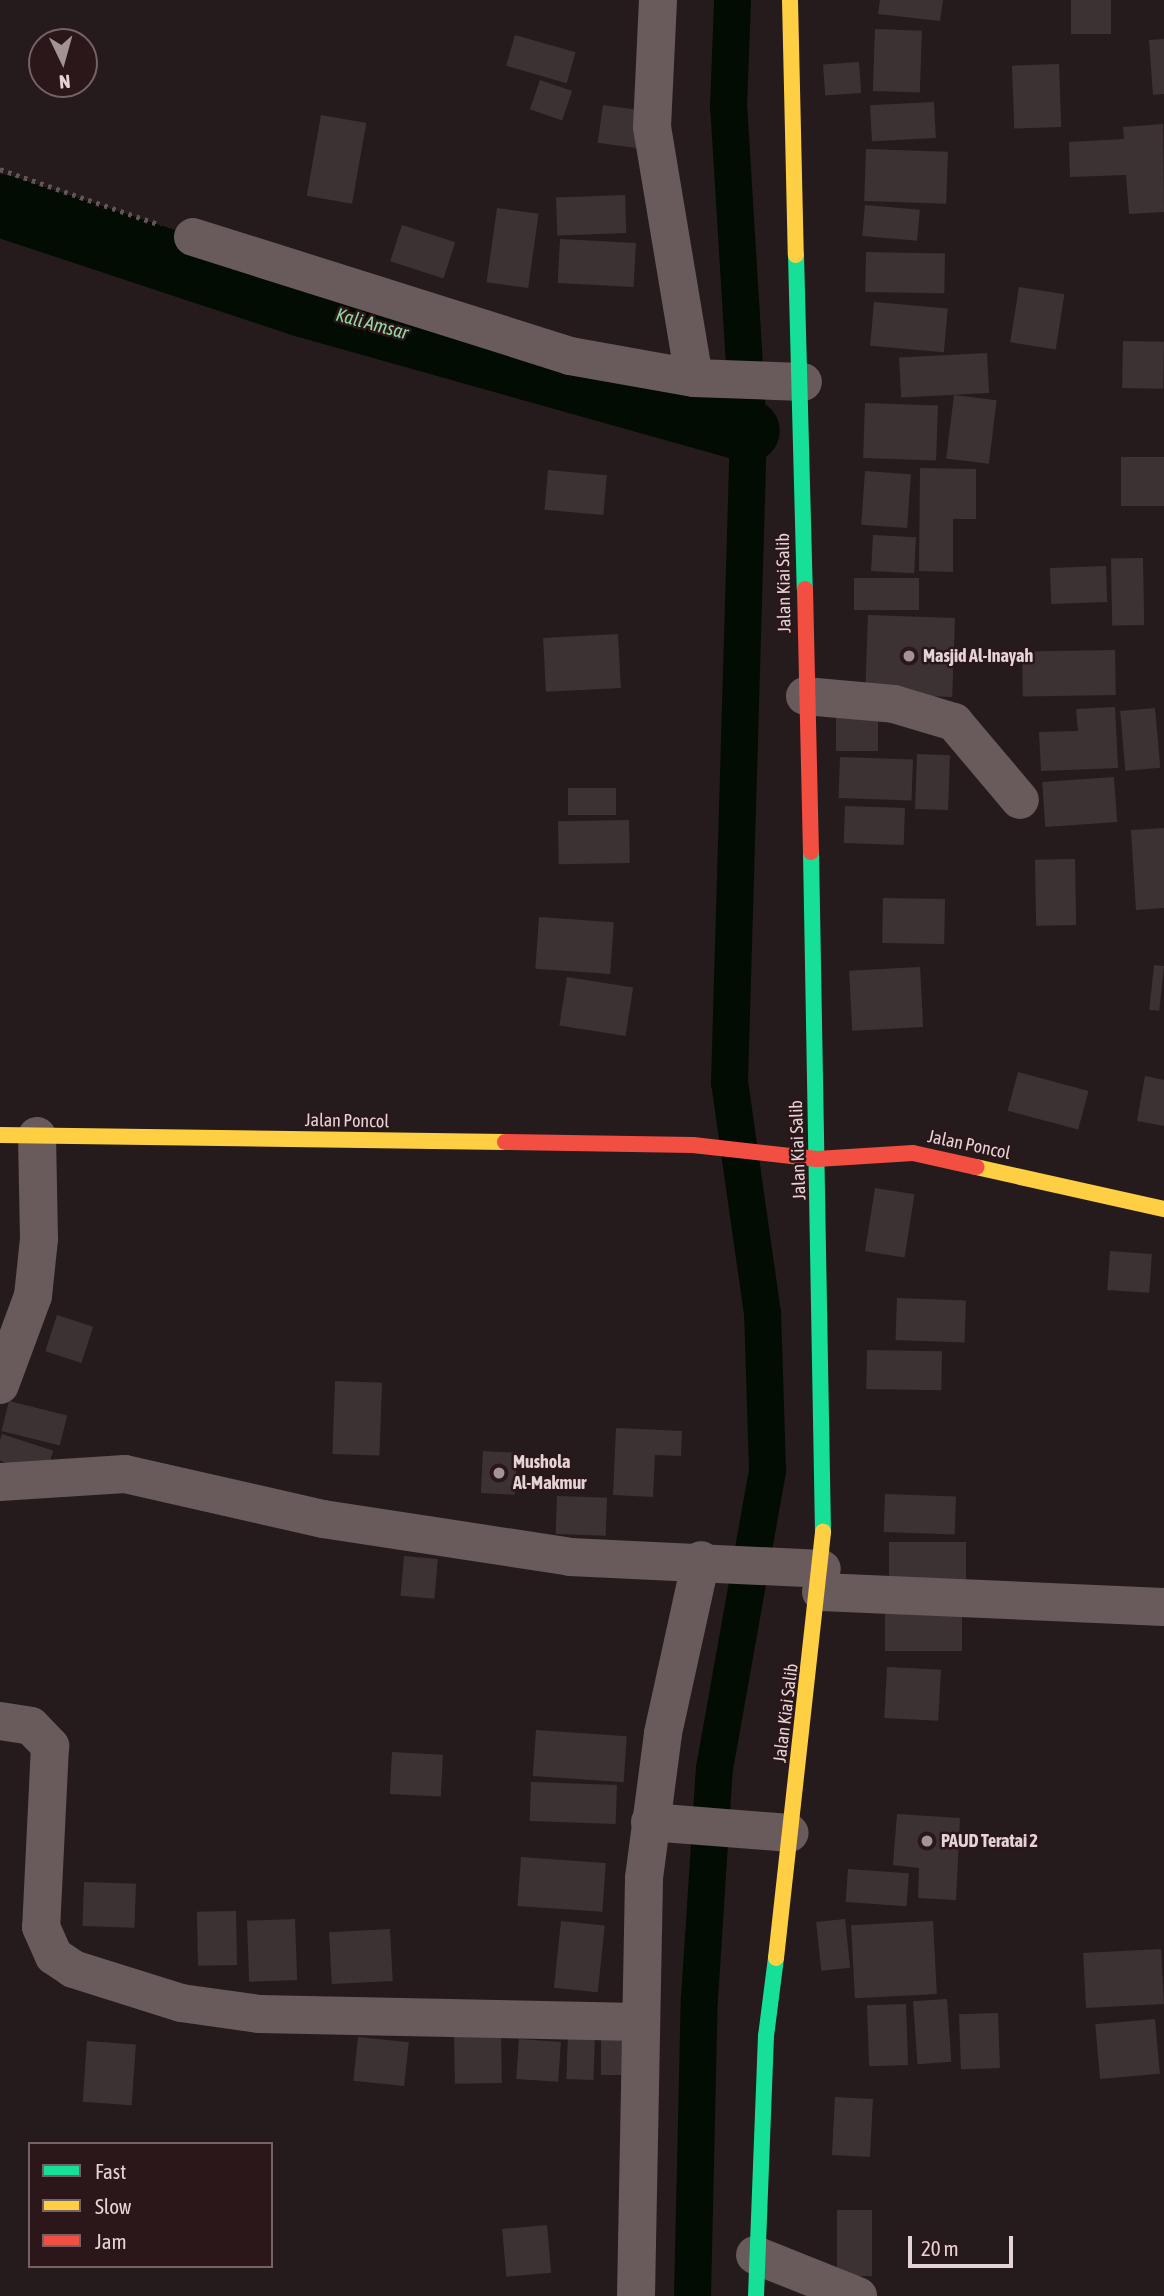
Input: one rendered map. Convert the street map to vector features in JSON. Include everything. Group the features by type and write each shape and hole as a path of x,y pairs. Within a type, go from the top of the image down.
{"street":[{"path":"658,0 652,127 699,378"},
{"name":"Jalan Kiai Salib","path":"756,2296 755,2255 777,1831 810,1576 826,1360 817,1159 805,696 785,382 790,0"},
{"path":"193,237 570,356 699,378 785,382"},
{"path":"805,696 915,708 954,722 1020,800"},
{"path":"0,1385 33,1296 39,1239 39,1181 18,1135"},
{"name":"Jalan Poncol","path":"18,1135 693,1145 817,1159 913,1153 950,1158 1164,1209"},
{"path":"0,1482 125,1474 323,1519 570,1557 712,1561 810,1576 1164,1607"},
{"path":"636,2296 638,2022 666,1823 712,1561"},
{"path":"0,1721 31,1726 50,1746 41,1927 54,1956 73,1969 181,2003 259,2014 638,2022"},
{"path":"666,1823 777,1831"},
{"path":"755,2255 858,2296"}],"path":[{"path":"0,169 193,237"}],"building":[{"path":"880,0 943,0 940,21 878,14"},
{"path":"1071,0 1111,0 1111,34 1071,34"},
{"path":"875,29 922,31 920,93 873,91"},
{"path":"515,35 576,52 567,83 506,66"},
{"path":"1164,39 1164,94 1153,95 1149,40"},
{"path":"859,62 861,93 825,95 823,65"},
{"path":"1059,64 1061,127 1014,129 1012,66"},
{"path":"540,80 572,91 562,120 530,109"},
{"path":"934,102 936,138 872,141 870,105"},
{"path":"603,105 651,112 645,149 598,143"},
{"path":"321,115 366,123 352,204 307,196"},
{"path":"1163,124 1164,212 1129,214 1126,175 1070,177 1069,142 1124,139 1123,127"},
{"path":"866,149 948,152 946,204 864,201"},
{"path":"625,195 626,233 557,235 556,197"},
{"path":"865,205 920,210 917,241 862,236"},
{"path":"497,208 539,214 528,288 487,282"},
{"path":"402,225 455,242 444,278 390,261"},
{"path":"560,239 636,243 634,287 558,283"},
{"path":"866,252 945,253 944,293 865,292"},
{"path":"1019,287 1064,294 1056,350 1010,342"},
{"path":"874,302 948,308 944,352 870,346"},
{"path":"1123,341 1164,342 1163,389 1122,388"},
{"path":"987,353 989,393 901,398 899,358"},
{"path":"954,395 997,400 989,464 946,459"},
{"path":"865,403 938,406 936,461 863,458"},
{"path":"1121,457 1164,457 1164,506 1121,506"},
{"path":"920,468 976,469 976,519 953,519 953,572 919,571"},
{"path":"548,470 607,475 603,515 545,510"},
{"path":"865,471 911,474 907,528 861,525"},
{"path":"873,535 916,537 914,573 871,571"},
{"path":"1143,558 1144,625 1112,626 1111,559"},
{"path":"1106,566 1107,602 1051,604 1050,568"},
{"path":"854,578 919,578 919,610 854,610"},
{"name":"Masjid Al-Inayah","path":"868,615 955,618 952,697 865,694"},
{"path":"618,634 621,688 546,692 543,638"},
{"path":"1115,650 1116,695 1023,697 1022,652"},
{"path":"1115,707 1118,768 1041,771 1039,732 1078,731 1076,709"},
{"path":"1155,708 1160,768 1125,771 1120,711"},
{"path":"836,710 878,710 878,751 836,751"},
{"path":"917,754 950,755 948,810 915,809"},
{"path":"840,757 913,760 912,801 839,798"},
{"path":"1114,777 1117,822 1045,827 1042,782"},
{"path":"568,788 616,788 616,815 568,815"},
{"path":"845,806 905,808 904,845 844,843"},
{"path":"629,820 630,863 559,864 558,821"},
{"path":"1164,828 1164,908 1136,910 1131,830"},
{"path":"1075,859 1076,925 1036,926 1035,860"},
{"path":"883,898 945,899 944,944 882,943"},
{"path":"539,917 614,922 610,974 535,969"},
{"path":"1154,965 1164,966 1159,1011 1149,1010"},
{"path":"920,967 923,1027 852,1031 849,971"},
{"path":"567,977 633,987 626,1036 559,1025"},
{"path":"1018,1072 1089,1091 1078,1130 1008,1111"},
{"path":"1145,1076 1164,1080 1164,1126 1137,1121"},
{"path":"875,1188 915,1194 904,1257 865,1251"},
{"path":"1110,1251 1152,1254 1149,1293 1107,1290"},
{"path":"897,1298 966,1300 964,1342 896,1340"},
{"path":"57,1315 93,1327 81,1363 45,1351"},
{"path":"867,1350 942,1351 941,1390 866,1389"},
{"path":"335,1381 382,1383 379,1456 332,1454"},
{"path":"9,1401 67,1416 60,1446 2,1431"},
{"path":"616,1428 682,1431 681,1456 655,1455 653,1497 613,1495"},
{"path":"2,1434 53,1451 45,1475 0,1461"},
{"name":"Mushola Al-Makmur","path":"483,1451 517,1453 515,1495 481,1493"},
{"path":"885,1494 956,1496 955,1534 884,1532"},
{"path":"557,1496 607,1498 606,1536 556,1534"},
{"path":"889,1542 966,1542 966,1587 889,1587"},
{"path":"404,1556 438,1559 434,1599 401,1596"},
{"path":"885,1599 962,1599 962,1651 885,1651"},
{"path":"887,1667 941,1670 938,1721 884,1718"},
{"path":"536,1730 627,1736 624,1782 533,1776"},
{"path":"392,1752 443,1755 441,1797 390,1794"},
{"path":"531,1782 617,1785 616,1824 530,1821"},
{"name":"PAUD Teratai 2","path":"897,1814 960,1818 956,1900 918,1898 919,1868 893,1865"},
{"path":"521,1857 606,1863 602,1912 518,1906"},
{"path":"848,1869 909,1873 907,1906 846,1902"},
{"path":"84,1882 136,1884 134,1928 82,1926"},
{"path":"236,1911 237,1965 198,1966 197,1912"},
{"path":"295,1919 297,1980 249,1982 247,1921"},
{"path":"845,1919 850,1968 821,1971 816,1922"},
{"path":"561,1921 605,1926 598,1992 554,1988"},
{"path":"933,1921 937,1994 855,1998 851,1925"},
{"path":"390,1929 393,1981 332,1984 329,1932"},
{"path":"1161,1949 1164,2004 1086,2008 1083,1953"},
{"path":"947,1999 951,2062 917,2064 913,2001"},
{"path":"906,2004 908,2065 869,2066 867,2005"},
{"path":"998,2013 1000,2068 961,2069 959,2014"},
{"path":"1155,2019 1160,2074 1100,2079 1095,2024"},
{"path":"501,2033 502,2083 455,2084 454,2034"},
{"path":"568,2033 595,2034 593,2080 566,2079"},
{"path":"358,2037 409,2042 404,2086 353,2081"},
{"path":"601,2037 624,2037 624,2075 601,2075"},
{"path":"519,2039 561,2042 558,2082 516,2079"},
{"path":"87,2041 136,2044 132,2105 83,2102"},
{"path":"835,2097 873,2099 870,2157 832,2155"},
{"path":"837,2210 872,2210 872,2276 837,2276"},
{"path":"547,2225 551,2273 506,2277 502,2229"}],"waterway":[{"path":"692,2296 699,1998 714,1768 767,1469 762,1313 729,1082 748,430 728,106 732,0"},
{"name":"Kali Amsar","path":"0,205 302,305 748,430"}],"traffic: fast":[{"path":"796,255 805,589"},
{"path":"811,852 823,1532"},
{"path":"756,2296 766,2036 776,1958"}],"traffic: slow":[{"path":"790,0 796,255"},
{"path":"0,1135 505,1142"},
{"path":"976,1167 1164,1209"},
{"path":"776,1958 823,1532"}],"traffic: jam":[{"path":"805,589 811,852"},
{"path":"505,1142 693,1145 817,1159 913,1153 976,1167"}],"place":[{"name":"Masjid Al-Inayah","path":"909,656"},
{"name":"Mushola Al-Makmur","path":"499,1473"},
{"name":"PAUD Teratai 2","path":"927,1841"}]}
